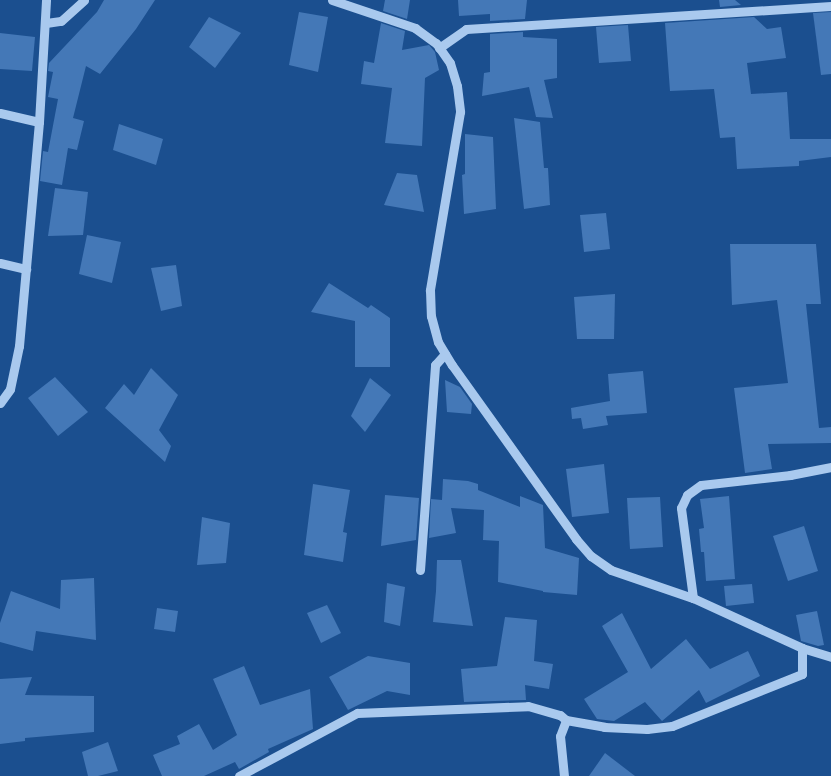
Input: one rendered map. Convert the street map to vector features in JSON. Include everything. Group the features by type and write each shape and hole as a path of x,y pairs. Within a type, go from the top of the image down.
{"street":[{"path":"0,404 10,389 20,346 39,122 46,0"},
{"path":"46,22 61,20 84,0"},
{"path":"332,0 415,28 440,48 450,63 457,86 460,112 430,290 431,316 438,342 445,354 576,539 591,556 611,570 693,598 802,648 831,657"},
{"path":"440,48 466,29 831,6"},
{"path":"0,113 39,122"},
{"path":"0,263 26,269"},
{"path":"420,570 435,366 445,354"},
{"path":"693,598 681,508 687,495 701,485 790,475 831,468"},
{"path":"239,776 357,713 528,706 560,715 566,720 604,727 647,729 672,726 802,674 802,648"},
{"path":"564,776 560,736 566,720"}],"building":[{"path":"104,0 155,0 136,29 100,74 86,66 73,118 84,121 77,150 68,148 62,185 40,181 43,151 48,152 58,99 48,97 53,72 48,71 49,63 97,12"},
{"path":"385,0 410,0 407,19 383,11"},
{"path":"458,0 527,0 525,19 490,21 490,14 459,16"},
{"path":"719,0 735,0 741,5 720,7"},
{"path":"299,12 328,17 318,72 289,65"},
{"path":"831,12 831,74 821,75 813,13"},
{"path":"209,17 241,33 215,68 189,47"},
{"path":"754,17 767,29 781,27 786,58 747,63 751,94 787,92 790,139 831,139 831,157 799,161 799,166 737,169 735,137 720,138 714,89 670,91 665,23"},
{"path":"381,23 405,31 402,50 429,45 435,52 439,70 425,78 422,146 385,143 392,88 361,84 364,61 374,63"},
{"path":"628,25 631,61 599,63 596,27"},
{"path":"523,32 523,37 557,39 557,78 544,80 553,118 536,117 529,87 482,96 484,73 490,72 490,34"},
{"path":"0,33 35,37 32,71 0,69"},
{"path":"514,118 540,122 544,168 548,168 550,205 524,209"},
{"path":"119,124 163,139 156,165 113,150"},
{"path":"465,134 493,137 496,209 464,214 462,175 465,174"},
{"path":"397,173 417,175 424,212 384,205"},
{"path":"55,188 88,192 83,235 48,236"},
{"path":"606,213 610,249 584,252 580,215"},
{"path":"87,235 121,242 112,283 79,274"},
{"path":"730,244 816,244 821,304 806,304 819,428 831,427 831,443 768,444 772,469 745,473 734,388 788,383 777,300 732,305"},
{"path":"176,265 182,306 161,311 151,268"},
{"path":"329,283 368,308 371,305 390,318 390,367 355,367 355,321 311,312"},
{"path":"615,294 614,339 577,339 574,297"},
{"path":"151,368 178,395 159,430 171,446 165,462 105,408 124,384 134,395"},
{"path":"643,371 647,413 606,416 608,425 583,429 581,418 572,419 571,408 610,401 608,374"},
{"path":"55,377 88,412 58,436 28,398"},
{"path":"370,378 391,395 365,432 351,416"},
{"path":"445,380 460,387 472,404 471,414 447,412"},
{"path":"604,464 609,513 572,517 566,469"},
{"path":"443,479 468,481 478,484 478,490 520,507 520,496 543,505 545,548 579,558 577,595 543,592 498,582 499,541 483,540 484,510 451,508 456,533 429,538 431,499 442,500"},
{"path":"313,484 350,490 343,532 347,533 343,562 304,555"},
{"path":"385,495 419,498 416,540 381,546"},
{"path":"729,496 735,579 706,581 704,552 701,552 699,529 704,528 700,499"},
{"path":"660,497 663,547 630,549 627,498"},
{"path":"202,517 230,523 226,563 197,565"},
{"path":"804,526 818,571 788,581 773,536"},
{"path":"437,560 461,560 473,626 433,622"},
{"path":"94,578 96,640 36,631 33,651 0,642 0,623 11,591 60,609 61,580"},
{"path":"387,583 405,587 400,626 384,622"},
{"path":"752,584 754,603 726,606 724,586"},
{"path":"327,605 341,633 321,643 307,613"},
{"path":"157,608 178,611 175,632 154,629"},
{"path":"817,611 824,645 818,646 801,641 796,615"},
{"path":"622,613 651,669 686,639 710,669 748,651 760,676 706,703 699,690 662,721 645,702 614,721 597,719 584,699 628,672 602,626"},
{"path":"505,617 537,620 534,661 553,664 549,689 525,685 526,700 464,702 461,669 497,666"},
{"path":"368,656 410,663 410,695 387,691 348,710 329,677"},
{"path":"244,666 260,705 310,689 313,729 268,749 269,752 239,769 235,762 204,776 162,776 153,755 180,744 177,736 199,724 213,750 237,735 213,679"},
{"path":"32,677 25,695 94,696 94,732 25,738 25,741 0,744 0,679"},
{"path":"108,742 118,771 98,776 88,776 82,752"},
{"path":"605,753 635,776 589,776"}]}
